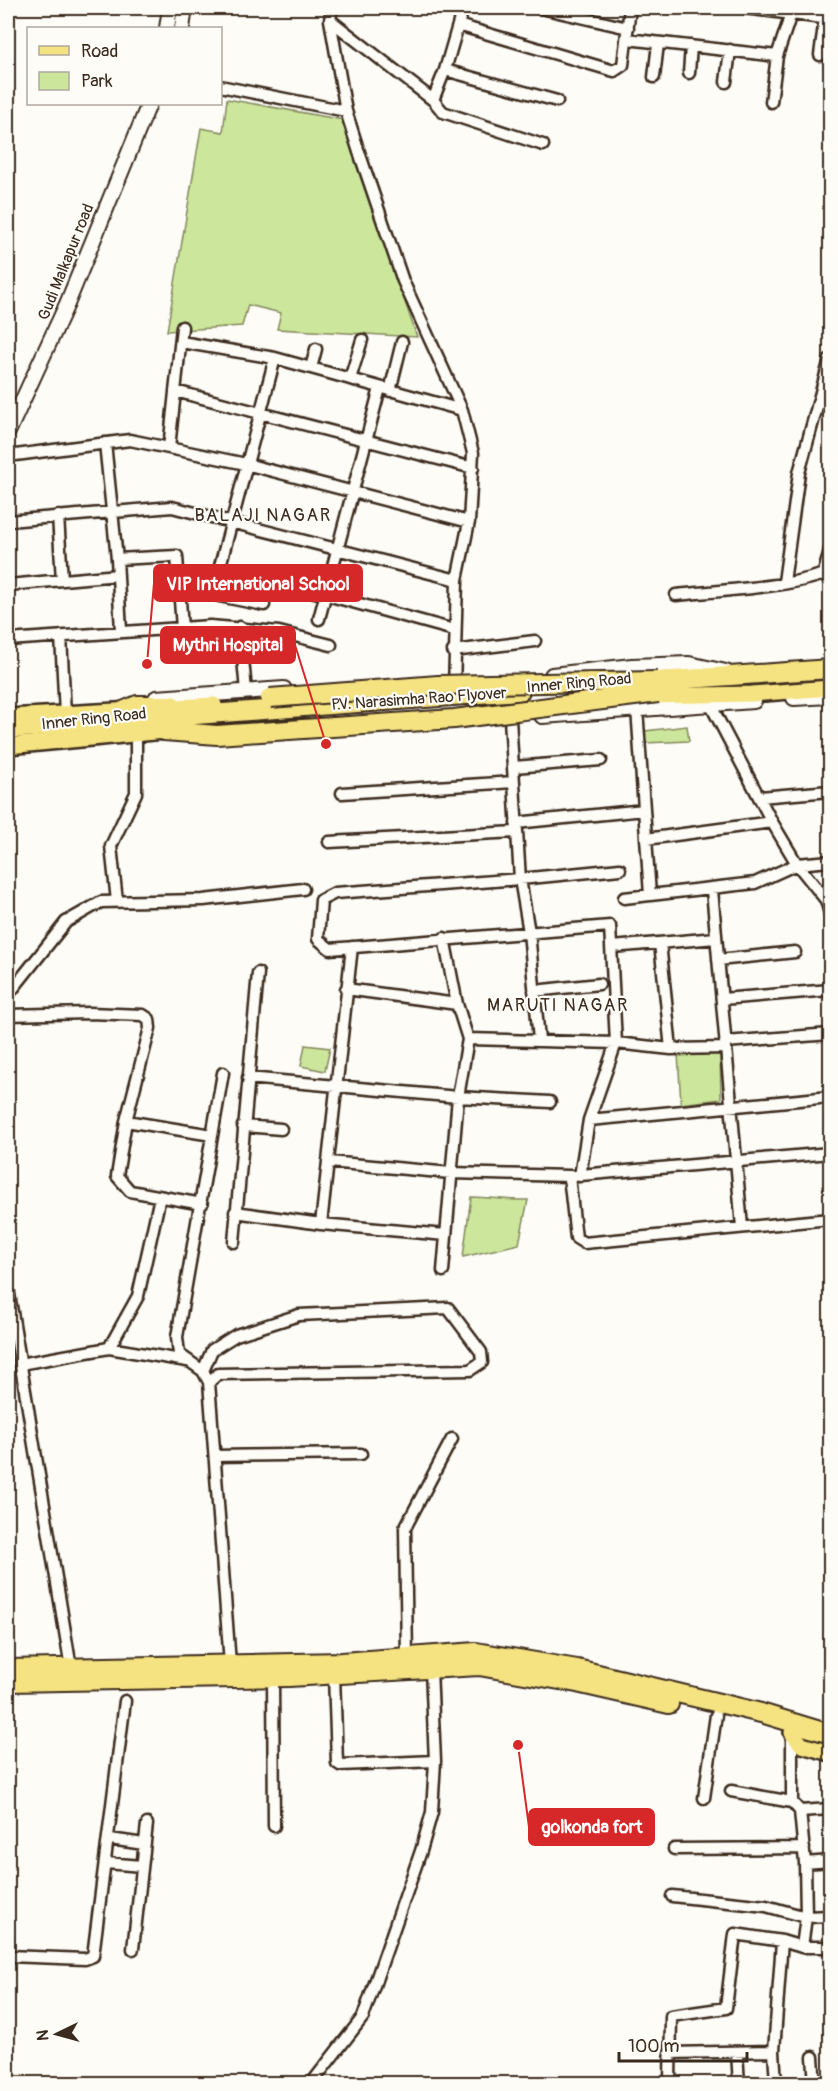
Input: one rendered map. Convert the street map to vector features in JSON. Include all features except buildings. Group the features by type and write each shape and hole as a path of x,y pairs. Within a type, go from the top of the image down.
{"highway":[{"name":"P.V. Narasimha Rao Flyover","path":"8,739 657,687 831,667"},
{"name":"P.V. Narasimha Rao Flyover","path":"8,729 657,687 831,680"},
{"path":"119,711 137,705 270,698 438,685 657,687"},
{"path":"164,730 222,735 445,720 657,687"},
{"path":"8,1669 342,1662 476,1653 550,1663 793,1728 831,1745"},
{"path":"8,1682 273,1678 480,1666 508,1669 716,1715 831,1734"}],"main road":[{"name":"Inner Ring Road","path":"8,717 119,711 454,684 732,674 831,667"},
{"name":"Inner Ring Road","path":"8,746 164,730 376,718 636,696 707,699 831,688"},
{"path":"831,1725 810,1720 793,1728 802,1745 831,1753"}],"street":[{"path":"167,27 170,8"},
{"path":"182,27 185,8"},
{"path":"119,711 139,700 246,691 454,684 453,651 457,580 469,522 473,453 462,410 403,281 346,111 330,20 332,8"},
{"path":"433,100 445,70 463,8"},
{"path":"541,8 658,44 777,56"},
{"path":"458,25 614,71 623,65 630,8"},
{"path":"745,8 822,15 820,55"},
{"path":"771,102 777,56 793,11"},
{"path":"330,20 433,100 443,112 543,145"},
{"path":"654,77 658,44"},
{"path":"689,73 691,46"},
{"path":"726,82 730,50"},
{"path":"445,70 557,101"},
{"path":"222,86 346,111"},
{"name":"Gudi Malkapur road","path":"8,432 67,304 149,105"},
{"path":"169,448 182,327"},
{"path":"350,379 362,340"},
{"path":"181,342 275,358 462,410"},
{"path":"319,619 367,439 402,342"},
{"path":"311,368 316,349"},
{"path":"264,605 215,593 231,521 275,358"},
{"path":"784,582 799,473 831,359"},
{"path":"175,391 473,468"},
{"path":"8,456 130,440 246,464 469,522"},
{"path":"105,443 117,559 121,631"},
{"path":"8,521 172,507 457,580"},
{"path":"58,516 62,580"},
{"path":"676,595 828,575 831,550"},
{"path":"117,559 177,556 182,629"},
{"path":"219,570 327,595 454,630"},
{"path":"8,585 118,575"},
{"path":"240,627 246,691"},
{"path":"8,640 121,631 240,627 279,632 331,645"},
{"path":"61,636 65,714"},
{"path":"453,651 535,641"},
{"path":"376,718 410,728 637,708 707,699 831,696"},
{"path":"707,699 772,822 797,864 826,900 831,914"},
{"path":"637,708 651,895"},
{"path":"510,719 520,879 529,932 538,1040"},
{"path":"117,901 111,846 136,793 136,733"},
{"path":"514,767 601,760"},
{"path":"342,792 514,782"},
{"path":"760,797 831,791"},
{"path":"329,842 516,827 644,810"},
{"path":"646,839 772,822"},
{"path":"624,898 712,890 755,883 797,864 831,861"},
{"path":"620,868 520,879 335,893 321,900 318,939 330,949 610,926 616,1043 590,1120 575,1176 576,1238 584,1243 831,1219"},
{"path":"8,995 66,922 101,902 203,900 303,889"},
{"path":"712,890 742,1227"},
{"path":"442,1271 458,1096 468,1038 457,1004 444,938"},
{"path":"612,947 716,938"},
{"path":"660,943 671,1049"},
{"path":"321,1224 352,947"},
{"path":"717,960 795,952"},
{"path":"234,1242 258,973"},
{"path":"534,991 599,984"},
{"path":"346,990 457,1004"},
{"path":"722,999 831,990"},
{"path":"8,1016 89,1013 143,1015 149,1019 150,1028 126,1120 117,1176 130,1191 202,1204"},
{"path":"468,1038 616,1043 671,1049 831,1034"},
{"path":"223,1073 177,1337 179,1354 203,1371 209,1382 230,1664"},
{"path":"248,1078 458,1096 550,1101"},
{"path":"590,1120 831,1097"},
{"path":"126,1120 212,1135"},
{"path":"243,1126 281,1129"},
{"path":"329,1162 451,1173 575,1176 831,1153"},
{"path":"109,1348 138,1296 160,1197"},
{"path":"235,1212 321,1224 446,1235"},
{"path":"8,1288 71,1668"},
{"path":"203,1371 212,1350 236,1335 299,1315 448,1308 481,1352 482,1362 470,1370 218,1374 209,1382"},
{"path":"20,1364 109,1348 186,1361"},
{"path":"407,1657 405,1528 452,1439"},
{"path":"215,1456 361,1454"},
{"path":"311,2084 363,2017 421,1851 432,1812 435,1761 431,1669"},
{"path":"334,1675 337,1763 340,1765 435,1761"},
{"path":"273,1678 274,1826"},
{"path":"8,1956 92,1959 110,1839 125,1701"},
{"path":"704,1798 716,1715"},
{"path":"792,1802 793,1728"},
{"path":"731,1791 792,1802 800,1811 806,1863 806,1917 802,1947"},
{"path":"800,1811 831,1809"},
{"path":"133,1949 147,1824"},
{"path":"110,1839 144,1844"},
{"path":"674,1849 804,1848"},
{"path":"806,1863 831,1861"},
{"path":"106,1863 142,1866"},
{"path":"672,1896 765,1906 806,1917 831,1916"},
{"path":"670,2084 671,2016 726,2008 735,1934 782,1941 802,1947 831,1947"},
{"path":"776,2084 774,2051 782,1941"},
{"path":"670,2053 774,2051"},
{"path":"737,2052 739,2084"},
{"path":"813,2057 815,2084"}],"green space":[{"path":"227,99 343,120 417,337 277,329 281,313 248,305 242,326 167,331 201,128 223,132"},
{"path":"687,726 689,741 645,743 645,731"},
{"path":"305,1045 330,1048 325,1071 301,1066"},
{"path":"720,1051 721,1099 681,1104 678,1054"},
{"path":"471,1197 528,1200 519,1244 463,1257"}],"place":[{"name":"VIP International School","path":"147,664"},
{"name":"Mythri Hospital","path":"326,744"},
{"name":"golkonda fort","path":"518,1745"}],"district":[{"name":"BALAJI NAGAR","path":"263,515"},
{"name":"MARUTI NAGAR","path":"558,1005"}]}
